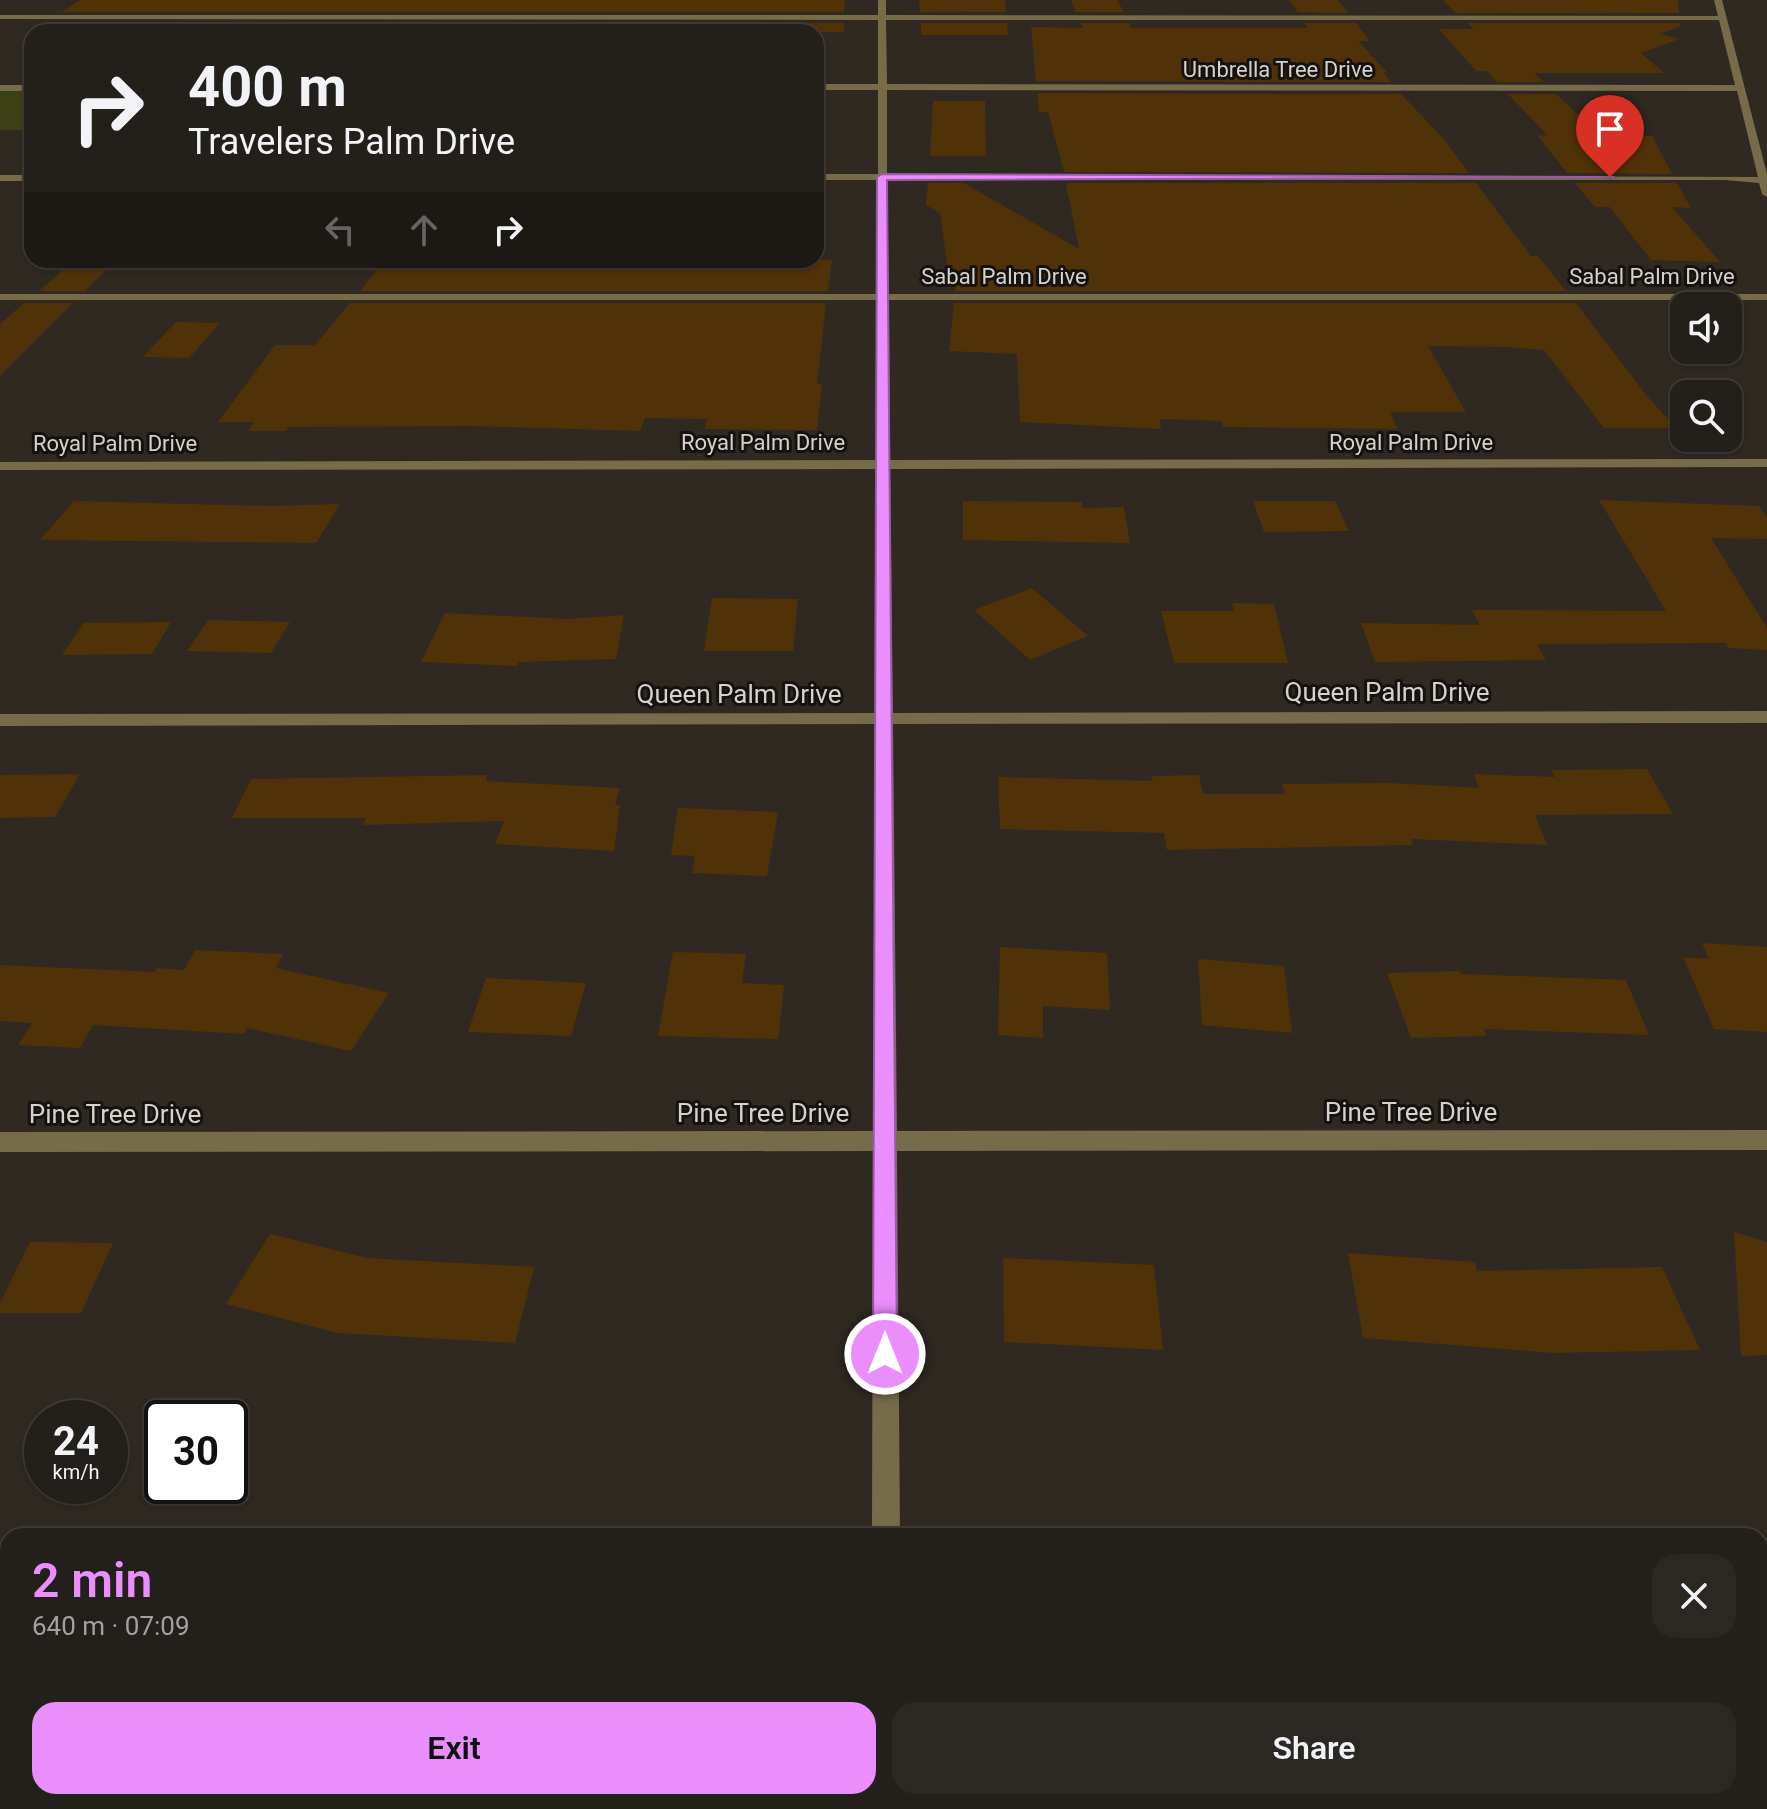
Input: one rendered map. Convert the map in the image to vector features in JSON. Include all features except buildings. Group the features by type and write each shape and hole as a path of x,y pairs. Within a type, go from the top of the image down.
{"street":[{"path":"1718,0 1767,194"},
{"path":"0,17 882,8 1721,18"},
{"path":"882,8 886,1528"},
{"name":"Umbrella Tree Drive","path":"824,87 1739,88"},
{"path":"0,88 24,88"},
{"path":"824,177 1725,177 1763,180"},
{"path":"0,178 24,178"},
{"name":"Sabal Palm Drive","path":"0,297 1767,297"},
{"name":"Royal Palm Drive","path":"0,466 1767,463"},
{"name":"Queen Palm Drive","path":"0,720 1767,717"},
{"name":"Pine Tree Drive","path":"0,1142 1767,1140"}],"green space":[{"path":"0,91 24,91 24,130 0,130"}],"route":[{"path":"885,1354 882,177 1610,177"}]}
